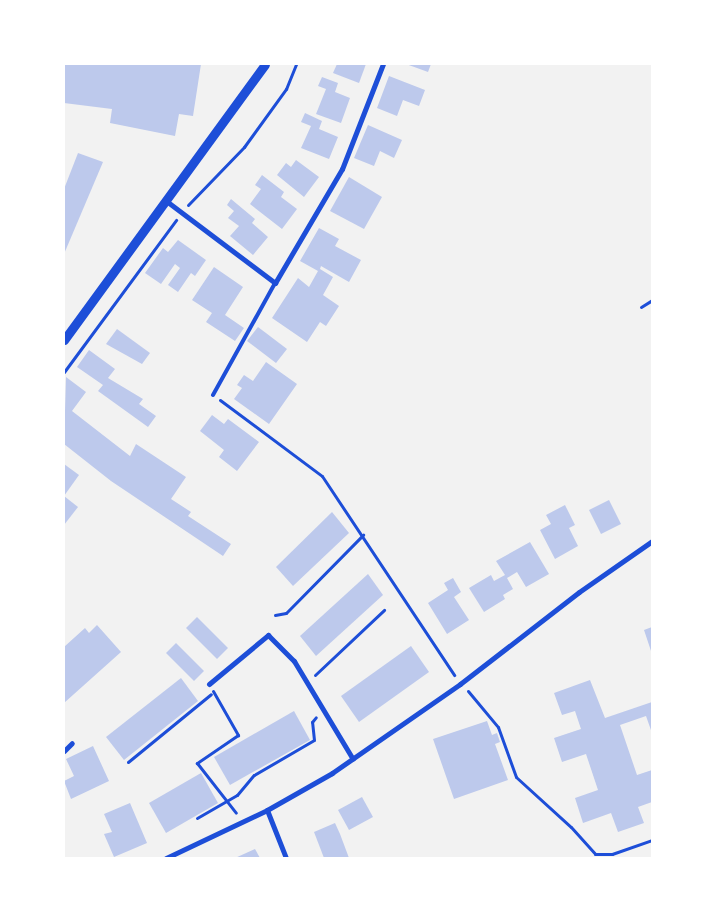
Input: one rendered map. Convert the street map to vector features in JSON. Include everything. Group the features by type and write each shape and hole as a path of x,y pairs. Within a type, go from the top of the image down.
{"street":[{"path":"64,340 265,64"},
{"path":"165,200 275,283 342,169 383,64"},
{"path":"166,858 267,810 353,759 460,684 578,592 652,541"},
{"path":"209,684 268,635 294,661 353,759"},
{"path":"64,751 72,743"},
{"path":"267,810 286,858"}],"lane":[{"path":"214,395 275,283"}],"path":[{"path":"641,307 652,300"},
{"path":"214,395 322,476 363,535 460,684 498,727 516,777 571,827 595,854 612,854 652,840"},
{"path":"275,615 286,612 363,535"},
{"path":"307,682 384,610"},
{"path":"209,684 238,735 197,763 243,821"},
{"path":"128,762 213,692"},
{"path":"197,818 241,791 254,775 314,740 312,722 325,712"}],"building":[{"path":"64,64 201,64 193,116 179,114 175,136 110,123 112,109 64,103"},
{"path":"337,64 366,64 359,83 333,73"},
{"path":"406,64 431,64 428,72"},
{"path":"389,76 425,90 419,106 403,100 397,116 377,108"},
{"path":"322,77 338,83 335,92 350,98 341,123 316,114 326,89 318,86"},
{"path":"305,113 322,121 319,129 338,137 329,159 301,148 311,126 301,122"},
{"path":"368,125 402,140 394,158 380,151 374,166 354,158"},
{"path":"78,153 103,162 64,254 64,189"},
{"path":"296,160 319,177 304,197 277,175 286,163 291,167"},
{"path":"262,175 284,192 281,197 297,209 282,229 250,204 261,189 255,185"},
{"path":"349,177 382,197 364,229 330,211"},
{"path":"231,199 255,219 252,223 268,237 253,255 230,236 239,226 228,218 234,211 227,205"},
{"path":"319,228 339,239 335,246 361,260 349,282 321,266 320,269 333,277 323,295 339,306 326,326 320,322 307,342 272,318 298,278 309,287 318,271 300,261"},
{"path":"178,240 206,260 195,276 191,273 178,292 168,285 180,268 175,264 161,284 145,273 163,248 168,252"},
{"path":"214,267 243,287 225,315 244,328 235,341 206,322 212,313 192,300"},
{"path":"258,327 287,349 276,363 247,341"},
{"path":"117,329 150,353 142,364 106,344"},
{"path":"89,350 115,369 108,378 143,399 139,404 156,416 148,427 98,391 103,385 77,367"},
{"path":"266,362 297,384 269,424 234,399 242,388 237,385 244,375 253,381"},
{"path":"66,377 86,392 72,411 130,456 136,444 186,477 171,499 191,512 188,516 231,544 223,556 111,481 64,444"},
{"path":"212,415 224,424 228,419 259,442 237,471 219,457 224,450 200,431"},
{"path":"64,464 79,475 64,496"},
{"path":"64,496 78,507 64,525"},
{"path":"609,500 621,524 601,534 589,510"},
{"path":"565,505 575,525 569,528 578,546 555,559 540,530 551,524 546,515"},
{"path":"332,512 349,533 293,586 276,567"},
{"path":"530,542 549,574 526,587 517,572 507,578 513,589 503,595 505,599 484,612 469,588 491,575 494,581 505,575 496,561"},
{"path":"368,574 383,595 316,656 300,636"},
{"path":"453,578 461,592 454,597 469,620 447,634 428,603 448,590 444,583"},
{"path":"197,617 228,648 217,659 186,628"},
{"path":"97,625 121,652 64,703 64,647 85,628 89,633"},
{"path":"652,627 652,654 644,630"},
{"path":"176,643 204,671 194,681 166,653"},
{"path":"411,646 429,672 359,722 341,696"},
{"path":"181,678 198,701 124,760 106,737"},
{"path":"590,680 605,718 652,702 652,733 646,716 620,725 637,775 652,770 652,802 638,807 644,823 618,832 611,813 583,823 575,798 598,790 586,754 562,762 554,738 581,729 575,711 562,715 554,693"},
{"path":"294,711 310,740 230,785 214,757"},
{"path":"487,721 492,735 497,733 500,742 495,744 508,780 454,799 433,739"},
{"path":"93,746 109,781 71,799 64,781 74,776 66,759"},
{"path":"201,773 218,803 166,833 149,803"},
{"path":"362,797 373,817 349,830 338,810"},
{"path":"130,803 147,843 114,857 104,834 112,832 104,814"},
{"path":"335,823 349,858 324,858 314,832"},
{"path":"255,849 260,858 235,858"}]}
